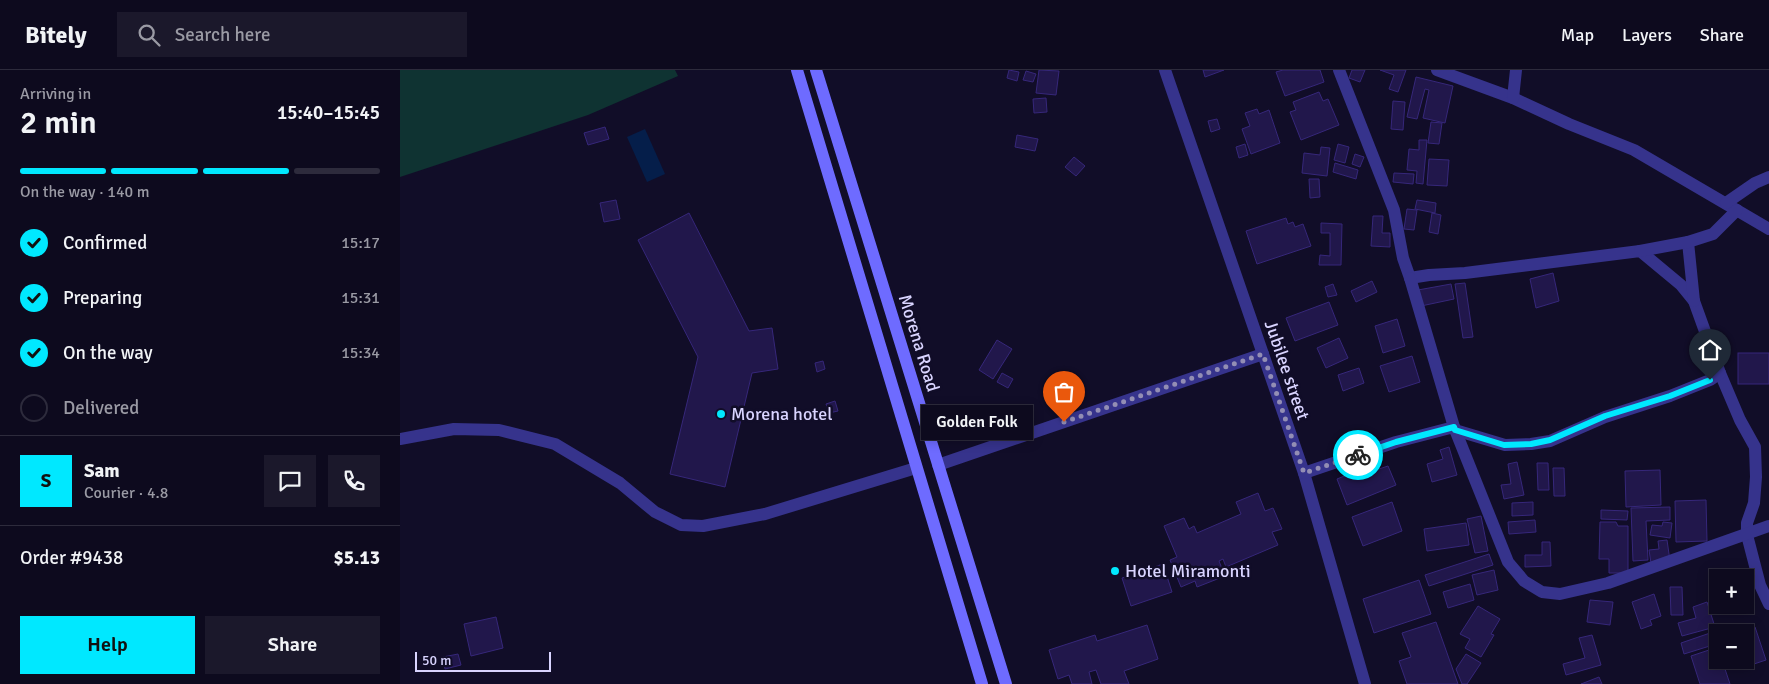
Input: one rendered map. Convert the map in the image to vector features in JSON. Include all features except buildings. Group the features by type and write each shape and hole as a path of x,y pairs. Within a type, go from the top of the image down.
{"main road":[{"path":"797,70 982,684"},
{"name":"Morena Road","path":"816,70 1006,684"}],"street":[{"name":"Jubilee street","path":"1165,70 1304,473 1365,684"},
{"path":"1339,70 1394,210 1403,258 1454,429 1508,562 1524,581 1542,592 1560,594 1608,583 1747,536 1769,526"},
{"path":"1437,70 1513,98 1634,150 1769,229"},
{"path":"1513,98 1516,70"},
{"path":"1410,278 1640,251 1688,242 1713,234 1732,207 1755,184 1769,176"},
{"path":"1688,242 1694,301 1720,373 1740,420 1755,447 1756,477 1754,503 1747,523 1747,536 1760,585 1769,604"},
{"path":"1640,251 1681,285 1694,301"},
{"path":"938,465 1263,354"},
{"path":"1304,473 1396,442 1454,429 1504,445 1531,444 1550,440 1605,416 1670,396 1710,380 1720,373"},
{"path":"400,439 454,429 499,430 555,444 620,483 655,512 681,525 703,526 765,514 916,468"}],"green space":[{"path":"400,70 675,70 678,76 588,115 400,177"}],"water":[{"path":"645,129 665,174 647,182 627,137"}],"way so far":[{"path":"1064,422 1263,354 1304,473 1358,455"}],"place":[{"name":"Morena hotel","path":"721,414"},
{"name":"Golden Folk","path":"1064,422"},
{"name":"Hotel Miramonti","path":"1115,571"}],"route":[{"path":"1358,455 1426,433 1454,427 1455,430 1504,445 1531,444 1550,440 1605,416 1670,396 1710,380"}]}
